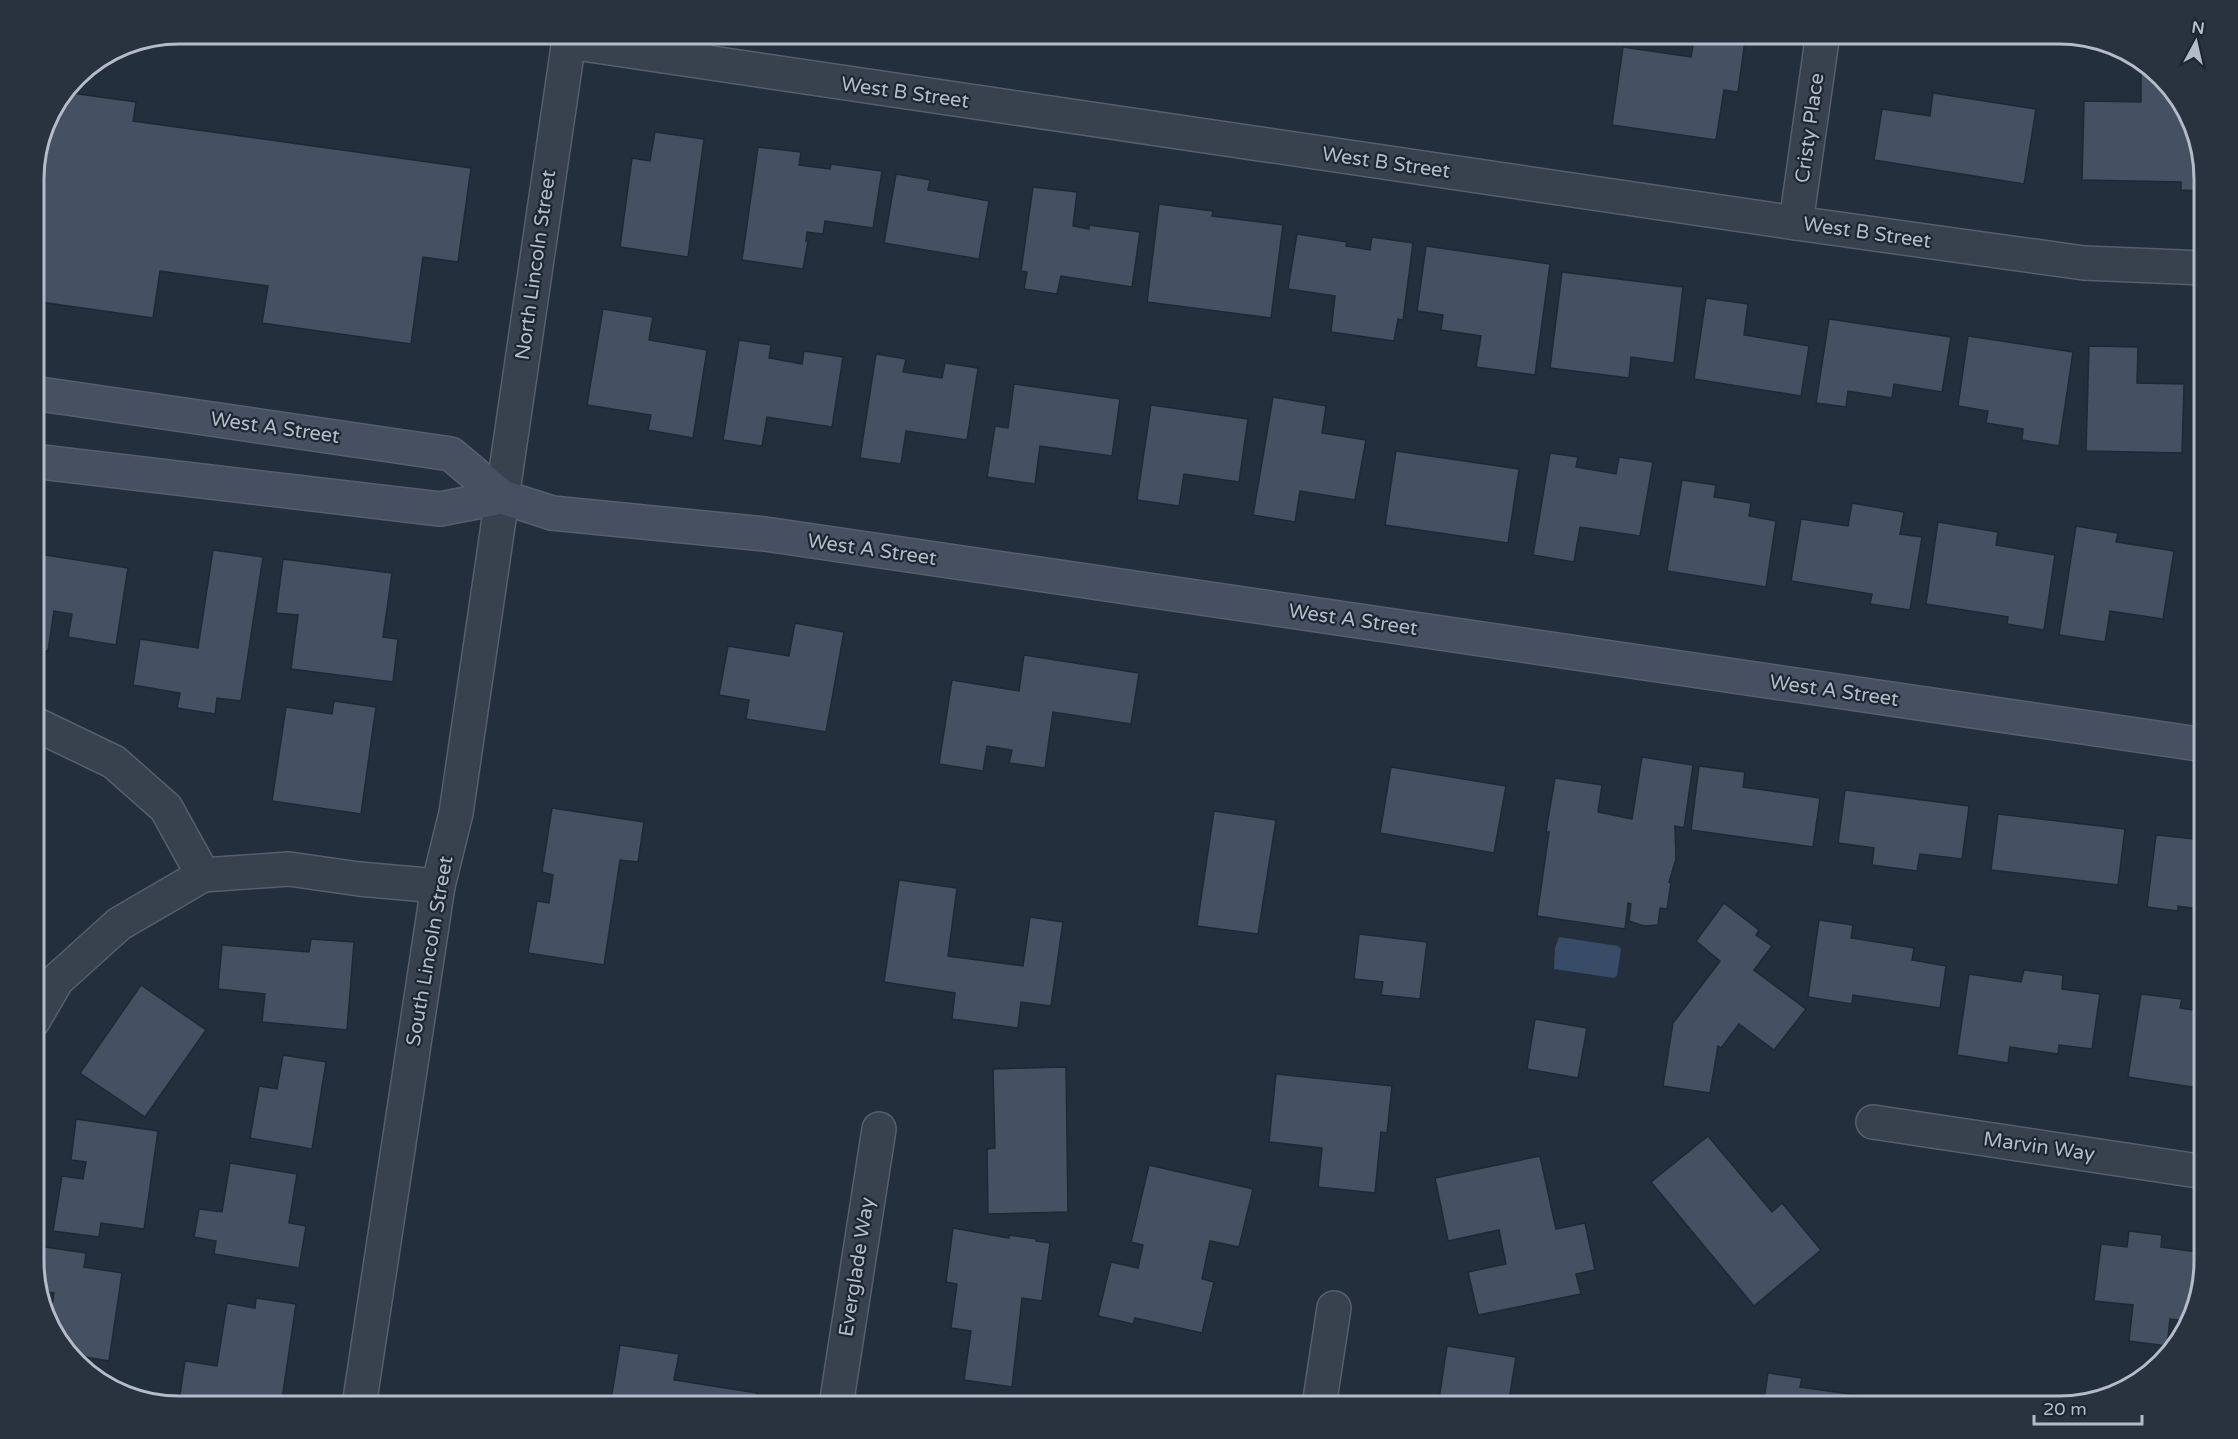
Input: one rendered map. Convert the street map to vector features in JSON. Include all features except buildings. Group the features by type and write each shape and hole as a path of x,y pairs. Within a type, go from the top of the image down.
{"main road":[{"name":"West A Street","path":"44,395 451,454 502,497 552,513 765,534 2194,743"},
{"name":"West A Street","path":"44,462 440,509 502,497"}],"street":[{"name":"North Lincoln Street","path":"502,497 568,44"},
{"name":"West B Street","path":"653,44 701,48 1796,223 2084,262 2194,267"},
{"name":"Cristy Place","path":"1796,223 1821,44"},
{"name":"South Lincoln Street","path":"361,1396 438,886 456,813 502,497"},
{"path":"44,728 114,762 166,808 203,875"},
{"path":"44,1002 57,980 119,924 203,875 289,869 359,879 438,886"},
{"name":"Marvin Way","path":"1873,1122 2194,1170"},
{"name":"Everglade Way","path":"838,1396 879,1129"},
{"path":"1321,1396 1334,1308"}],"water":[{"path":"1559,937 1618,946 1621,949 1617,975 1614,978 1554,969 1555,948"}]}
